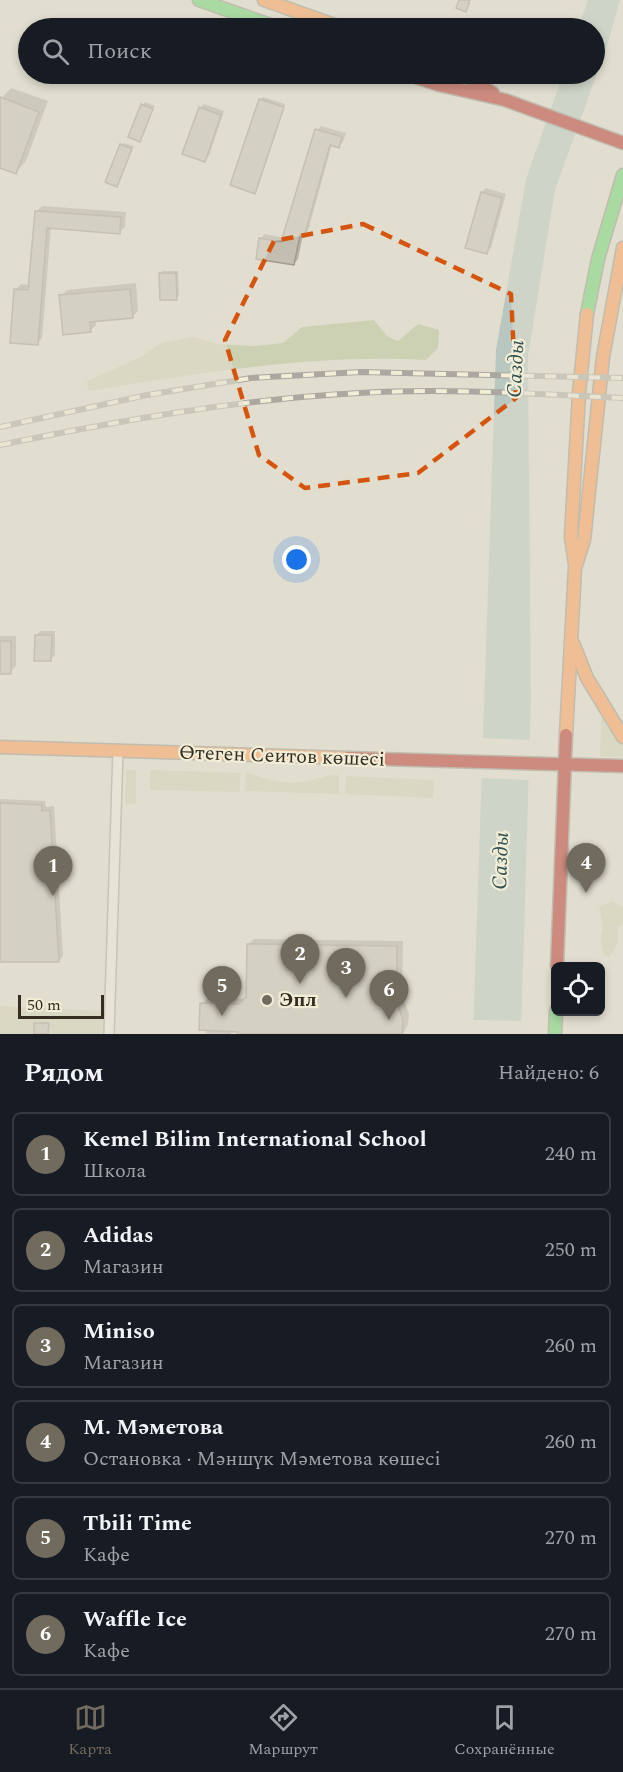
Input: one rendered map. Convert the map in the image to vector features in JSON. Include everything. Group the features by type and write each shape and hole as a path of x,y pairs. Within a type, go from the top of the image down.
{"main road":[{"path":"264,0 315,18"},
{"path":"205,1 252,18"},
{"path":"436,84 505,100 623,142"},
{"path":"477,84 505,100"},
{"path":"576,568 571,537 583,343 605,231 623,175"},
{"path":"557,962 564,765 576,568 584,540 604,345 612,292 623,250"},
{"path":"571,637 587,678 623,737"},
{"name":"Өтеген Сеитов көшесі","path":"0,747 623,766"},
{"path":"555,1034 556,1016"}],"street":[{"path":"109,1034 118,750"}],"highlighted area":[{"path":"363,224 511,294 516,398 418,473 305,488 259,455 225,340 274,241"}],"green space":[{"path":"374,320 387,336 398,341 418,324 439,330 438,348 426,360 298,362 88,391 87,381 141,357 161,343 193,337 218,344 253,346 283,343 302,327"},
{"path":"601,714 623,745 623,757 600,756"},
{"path":"126,770 136,770 136,804 125,804"},
{"path":"150,770 240,773 240,792 150,790"},
{"path":"246,772 292,783 339,775 339,794 245,791"},
{"path":"346,776 434,780 433,798 345,794"},
{"path":"612,901 623,907 623,924 618,929 618,943 609,958 604,955 600,938 603,928 599,907"},
{"path":"0,1006 104,1011 103,1034 0,1034"}],"water":[{"path":"588,0 620,0 605,52 605,18 582,18"},
{"name":"Сазды","path":"559,84 593,84 555,190 528,356 531,699 521,1034 473,1034 496,350 526,179"}],"pier":[{"path":"479,738 532,740 531,780 478,778"},
{"path":"471,1020 524,1021 524,1034 470,1034"}],"building":[{"path":"459,0 470,0 466,12 456,8"},
{"path":"0,97 39,112 16,174 0,168"},
{"path":"259,99 284,107 255,194 230,185"},
{"path":"141,104 153,109 140,142 128,137"},
{"path":"199,107 221,115 205,162 182,154"},
{"path":"315,129 342,137 339,148 330,145 304,237 300,235 294,265 256,259 259,238 281,242"},
{"path":"120,144 132,149 117,187 105,182"},
{"path":"481,192 502,198 487,254 465,248"},
{"path":"35,211 121,217 120,234 47,228 38,345 10,343 14,289 28,290"},
{"path":"159,273 176,273 177,300 160,300"},
{"path":"130,289 133,318 90,322 91,332 63,335 59,295"},
{"path":"35,635 52,635 51,661 34,661"},
{"path":"0,641 11,641 11,674 0,674"},
{"path":"0,803 42,805 42,811 50,810 59,962 0,962"},
{"path":"247,944 397,946 397,1002 403,1021 402,1034 238,1034 237,1032 199,1030 200,1003 238,1004 246,997"},
{"path":"34,1023 49,1023 48,1034 34,1034"}],"railway":[{"path":"0,427 147,395 251,378 361,372 623,378"},
{"path":"0,445 179,412 315,396 425,391 623,398"}],"traffic: fast":[{"path":"199,0 250,18"},
{"path":"587,314 598,259 623,175"},
{"path":"555,1034 556,1016"}],"traffic: slow":[{"path":"264,0 315,18"},
{"path":"566,735 575,568 584,540 603,357 623,248"},
{"path":"575,564 571,537 579,393 587,314"},
{"path":"573,643 587,678 623,737"},
{"path":"0,747 348,758"}],"traffic: jam":[{"path":"436,84 505,100 623,143"},
{"path":"477,84 493,93"},
{"path":"557,962 566,735"},
{"path":"348,758 623,766"}],"place":[{"name":"М. Мәметова","path":"586,893"},
{"name":"Kemel Bilim International School","path":"53,896"},
{"name":"Adidas","path":"300,984"},
{"name":"Miniso","path":"346,998"},
{"name":"Эпл","path":"267,1000"},
{"name":"Tbili Time","path":"222,1016"},
{"name":"Waffle Ice","path":"389,1020"}]}
